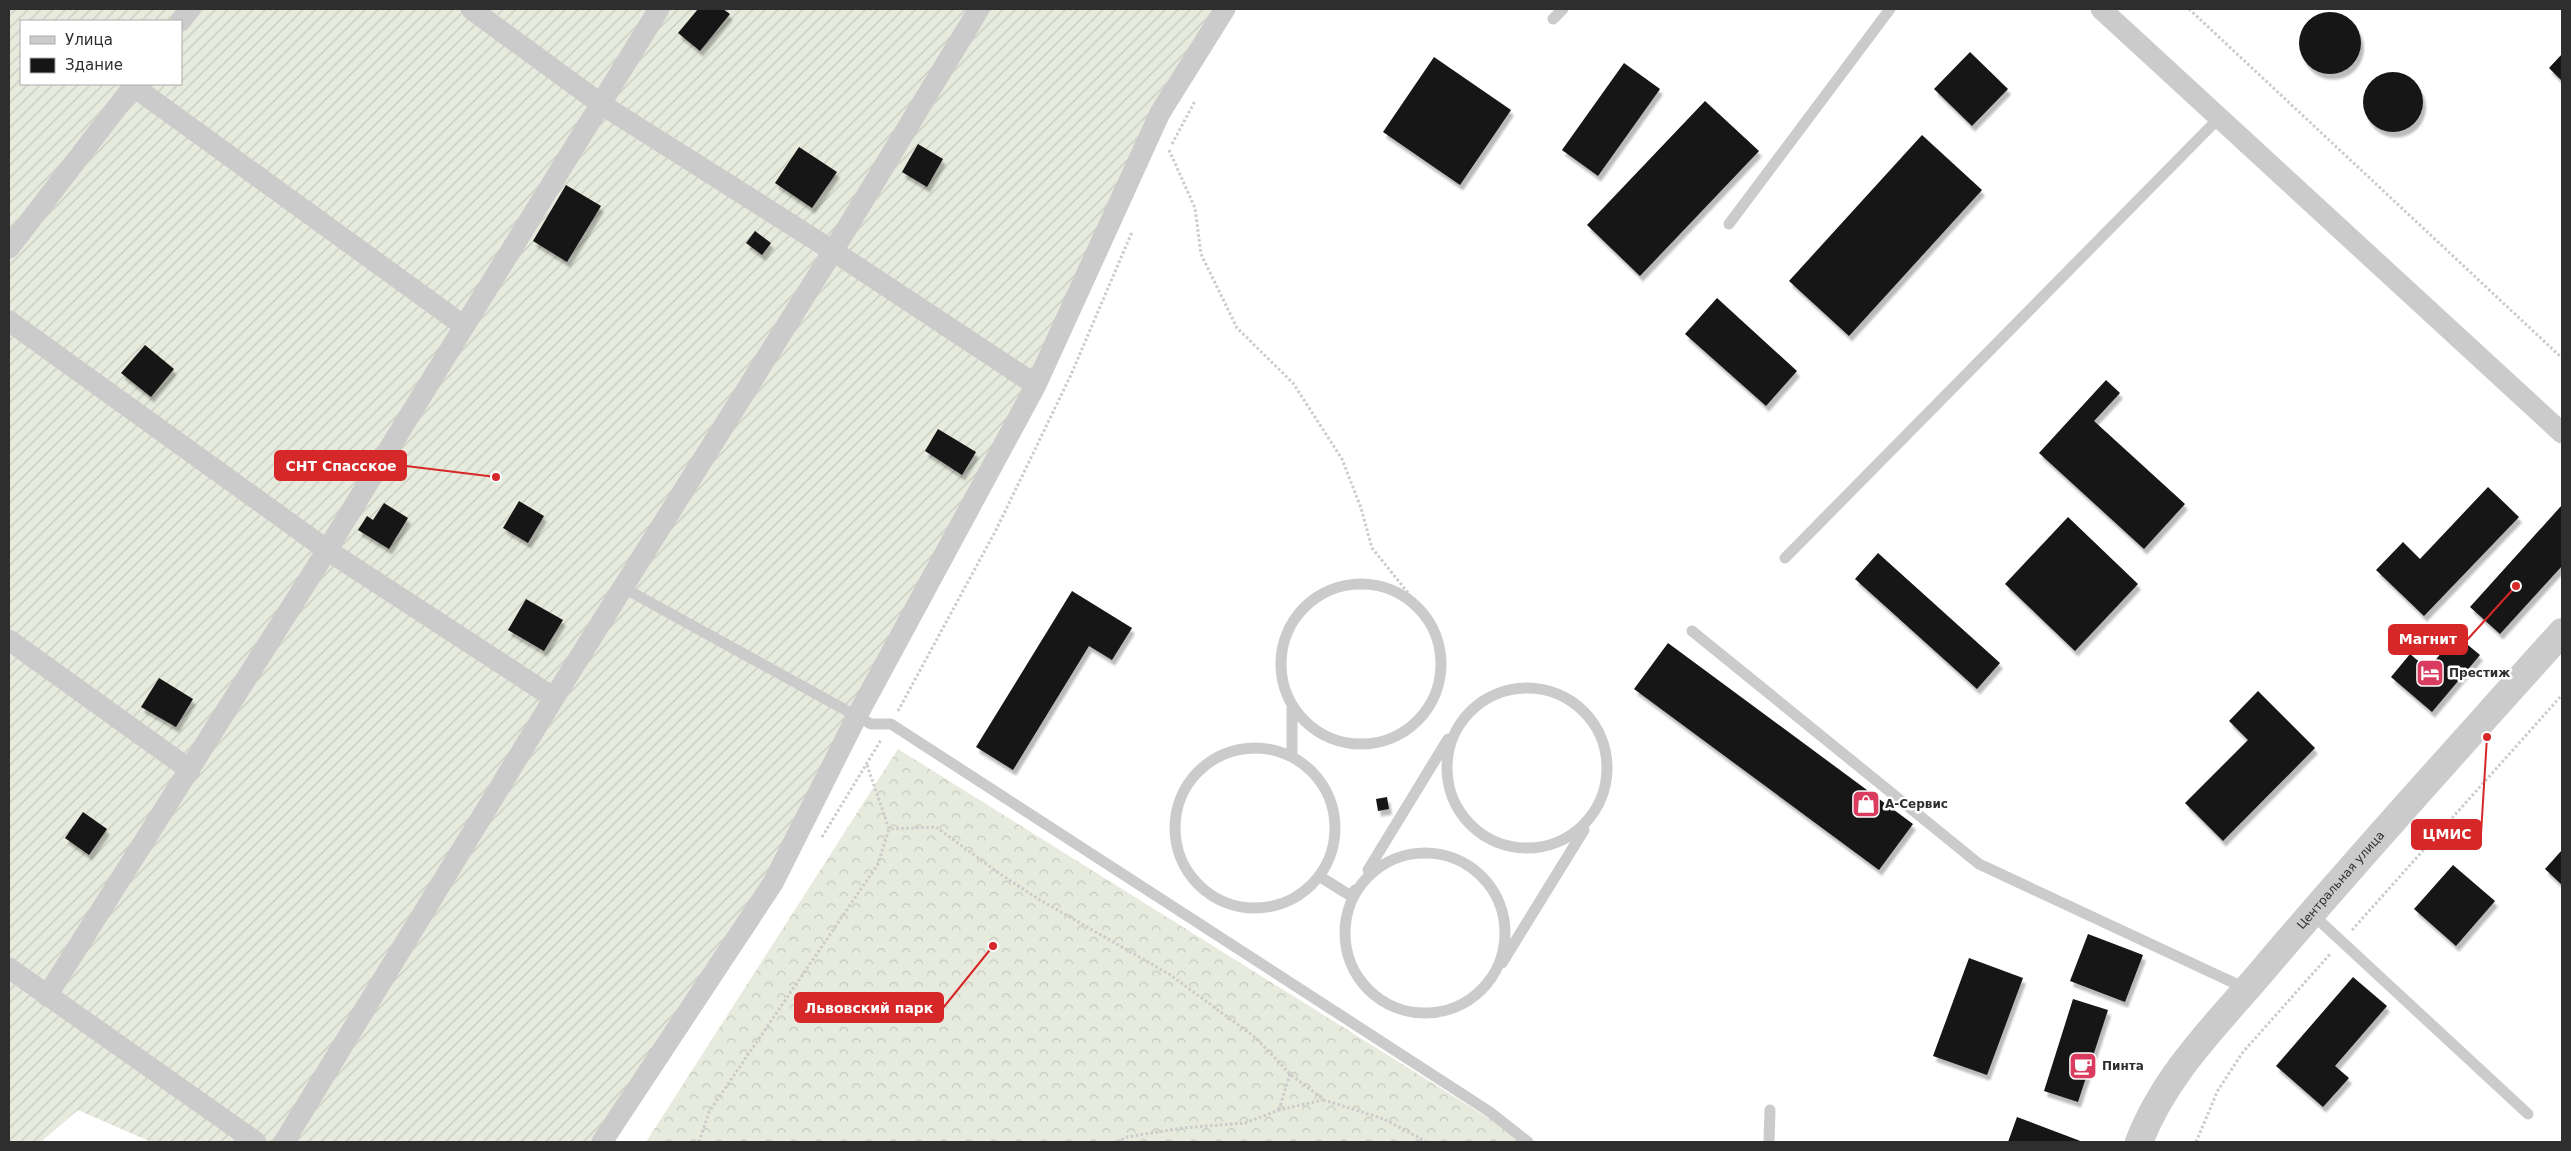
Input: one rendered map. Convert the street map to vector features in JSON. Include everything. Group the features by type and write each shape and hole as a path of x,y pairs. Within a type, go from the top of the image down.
{"street":[{"path":"182,20 190,9"},
{"path":"471,9 601,104 833,251 1036,386"},
{"path":"47,996 327,550 659,9"},
{"path":"284,1142 622,587 833,251 979,9"},
{"path":"602,1142 773,883 857,716 1036,386 1160,113 1225,9"},
{"path":"2101,9 2562,433"},
{"path":"9,248 134,85 464,326"},
{"path":"9,321 327,550 554,698"},
{"name":"Центральная улица","path":"2139,1142 2150,1115 2174,1076 2311,913 2562,632"},
{"path":"9,640 190,770"},
{"path":"9,968 256,1142"}],"lane":[{"path":"1553,19 1563,9"},
{"path":"1729,224 1890,9"},
{"path":"1785,558 2219,118"},
{"path":"1292,708 1324,737 1365,746 1406,732 1434,701 1443,659 1430,619 1398,590 1356,582 1316,595 1288,627 1279,668 1292,708 1292,755"},
{"path":"622,587 871,724 891,724 1490,1112 1528,1142"},
{"path":"1692,631 1979,864 2247,989"},
{"path":"1522,686 1563,694 1595,723 1608,763 1600,805 1498,970 1470,1002 1429,1015 1388,1006 1356,978 1343,938 1352,896 1453,731 1482,699 1490,696 1522,686"},
{"path":"1453,731 1445,772 1458,813 1490,841 1531,850 1571,837 1600,805"},
{"path":"1251,746 1292,755 1324,783 1337,823 1329,865 1300,896 1260,910 1219,901 1187,873 1174,833 1182,791 1210,759 1251,746"},
{"path":"1352,896 1380,864 1420,851 1461,860 1493,888 1506,928 1498,970"},
{"path":"1319,876 1352,896"},
{"path":"2311,913 2528,1114"},
{"path":"1769,1142 1770,1110"}],"path":[{"path":"2189,9 2562,358"},
{"path":"1169,150 1196,208 1201,254 1237,328 1293,383 1342,459 1361,508 1372,548 1430,619"},
{"path":"2196,1142 2218,1090 2243,1052 2562,695"},
{"path":"699,1142 710,1112 878,864 889,829 867,764"},
{"path":"889,829 936,827 1000,874 1040,900 1169,974 1256,1038 1290,1074 1324,1100 1384,1119 1427,1142"},
{"path":"1279,1110 1290,1074"},
{"path":"1117,1142 1127,1137 1182,1128 1245,1124 1279,1110 1324,1100"}],"green space":[{"path":"9,9 1225,9 1076,283 891,671 612,1142 151,1142 78,1110 41,1142 9,1142"},
{"path":"898,749 1527,1142 646,1142"}],"building":[{"path":"698,9 723,9 730,14 700,51 678,33"},
{"path":"2330,12 2347,17 2352,21 2356,26 2361,43 2356,60 2352,65 2347,69 2330,74 2313,69 2308,65 2304,60 2299,43 2304,26 2308,21 2313,17"},
{"path":"1970,52 2008,89 1972,126 1934,89"},
{"path":"2562,54 2562,81 2549,68"},
{"path":"1434,57 1511,110 1460,185 1383,132"},
{"path":"1624,63 1660,89 1598,176 1562,150"},
{"path":"2387,72 2399,72 2410,77 2418,85 2423,96 2421,114 2410,127 2399,132 2387,132 2376,127 2368,119 2363,108 2363,96 2368,85 2376,77"},
{"path":"1705,101 1759,151 1640,276 1587,225"},
{"path":"1922,135 1982,190 1849,336 1789,281"},
{"path":"918,144 943,159 927,187 902,172"},
{"path":"799,147 837,172 812,208 775,183"},
{"path":"566,185 601,206 567,262 533,241"},
{"path":"755,231 771,243 762,255 746,243"},
{"path":"1717,298 1797,371 1766,406 1685,334"},
{"path":"145,345 174,369 151,397 121,373"},
{"path":"2106,380 2120,393 2094,421 2185,504 2144,549 2039,453"},
{"path":"938,429 976,452 962,475 925,451"},
{"path":"2488,487 2519,517 2424,616 2376,570 2403,542 2420,559"},
{"path":"519,501 544,516 528,543 503,528"},
{"path":"384,503 408,518 389,549 358,530 367,516 373,520"},
{"path":"2562,505 2562,566 2500,634 2470,607"},
{"path":"2068,517 2138,584 2075,651 2005,584"},
{"path":"1878,553 2000,663 1977,689 1855,579"},
{"path":"1072,591 1132,628 1112,660 1089,646 1013,770 976,747"},
{"path":"526,599 563,620 544,651 508,630"},
{"name":"Престиж","path":"2456,635 2480,655 2432,712 2391,677 2410,654 2428,669"},
{"path":"1668,643 1913,824 1879,870 1634,689"},
{"path":"159,678 193,699 176,727 141,707"},
{"path":"2258,691 2315,748 2223,841 2185,803 2248,740 2229,721"},
{"path":"1387,797 1389,809 1378,811 1376,799"},
{"path":"83,812 107,829 89,855 65,838"},
{"path":"2562,850 2562,885 2545,869"},
{"path":"2453,865 2495,901 2456,946 2414,909"},
{"path":"2088,934 2143,955 2125,1002 2070,981"},
{"path":"1969,958 2023,978 1987,1075 1933,1056"},
{"path":"2353,977 2387,1006 2335,1066 2349,1078 2323,1107 2276,1066"},
{"path":"2073,999 2108,1010 2078,1102 2044,1091"},
{"path":"2017,1117 2083,1142 2008,1142"}],"place":[{"name":"СНТ Спасское","path":"496,477"},
{"name":"Магнит","path":"2516,586"},
{"name":"Престиж","path":"2430,673"},
{"name":"ЦМИС","path":"2487,737"},
{"name":"A-Сервис","path":"1866,804"},
{"name":"Львовский парк","path":"993,946"},
{"name":"Пинта","path":"2083,1066"}]}
